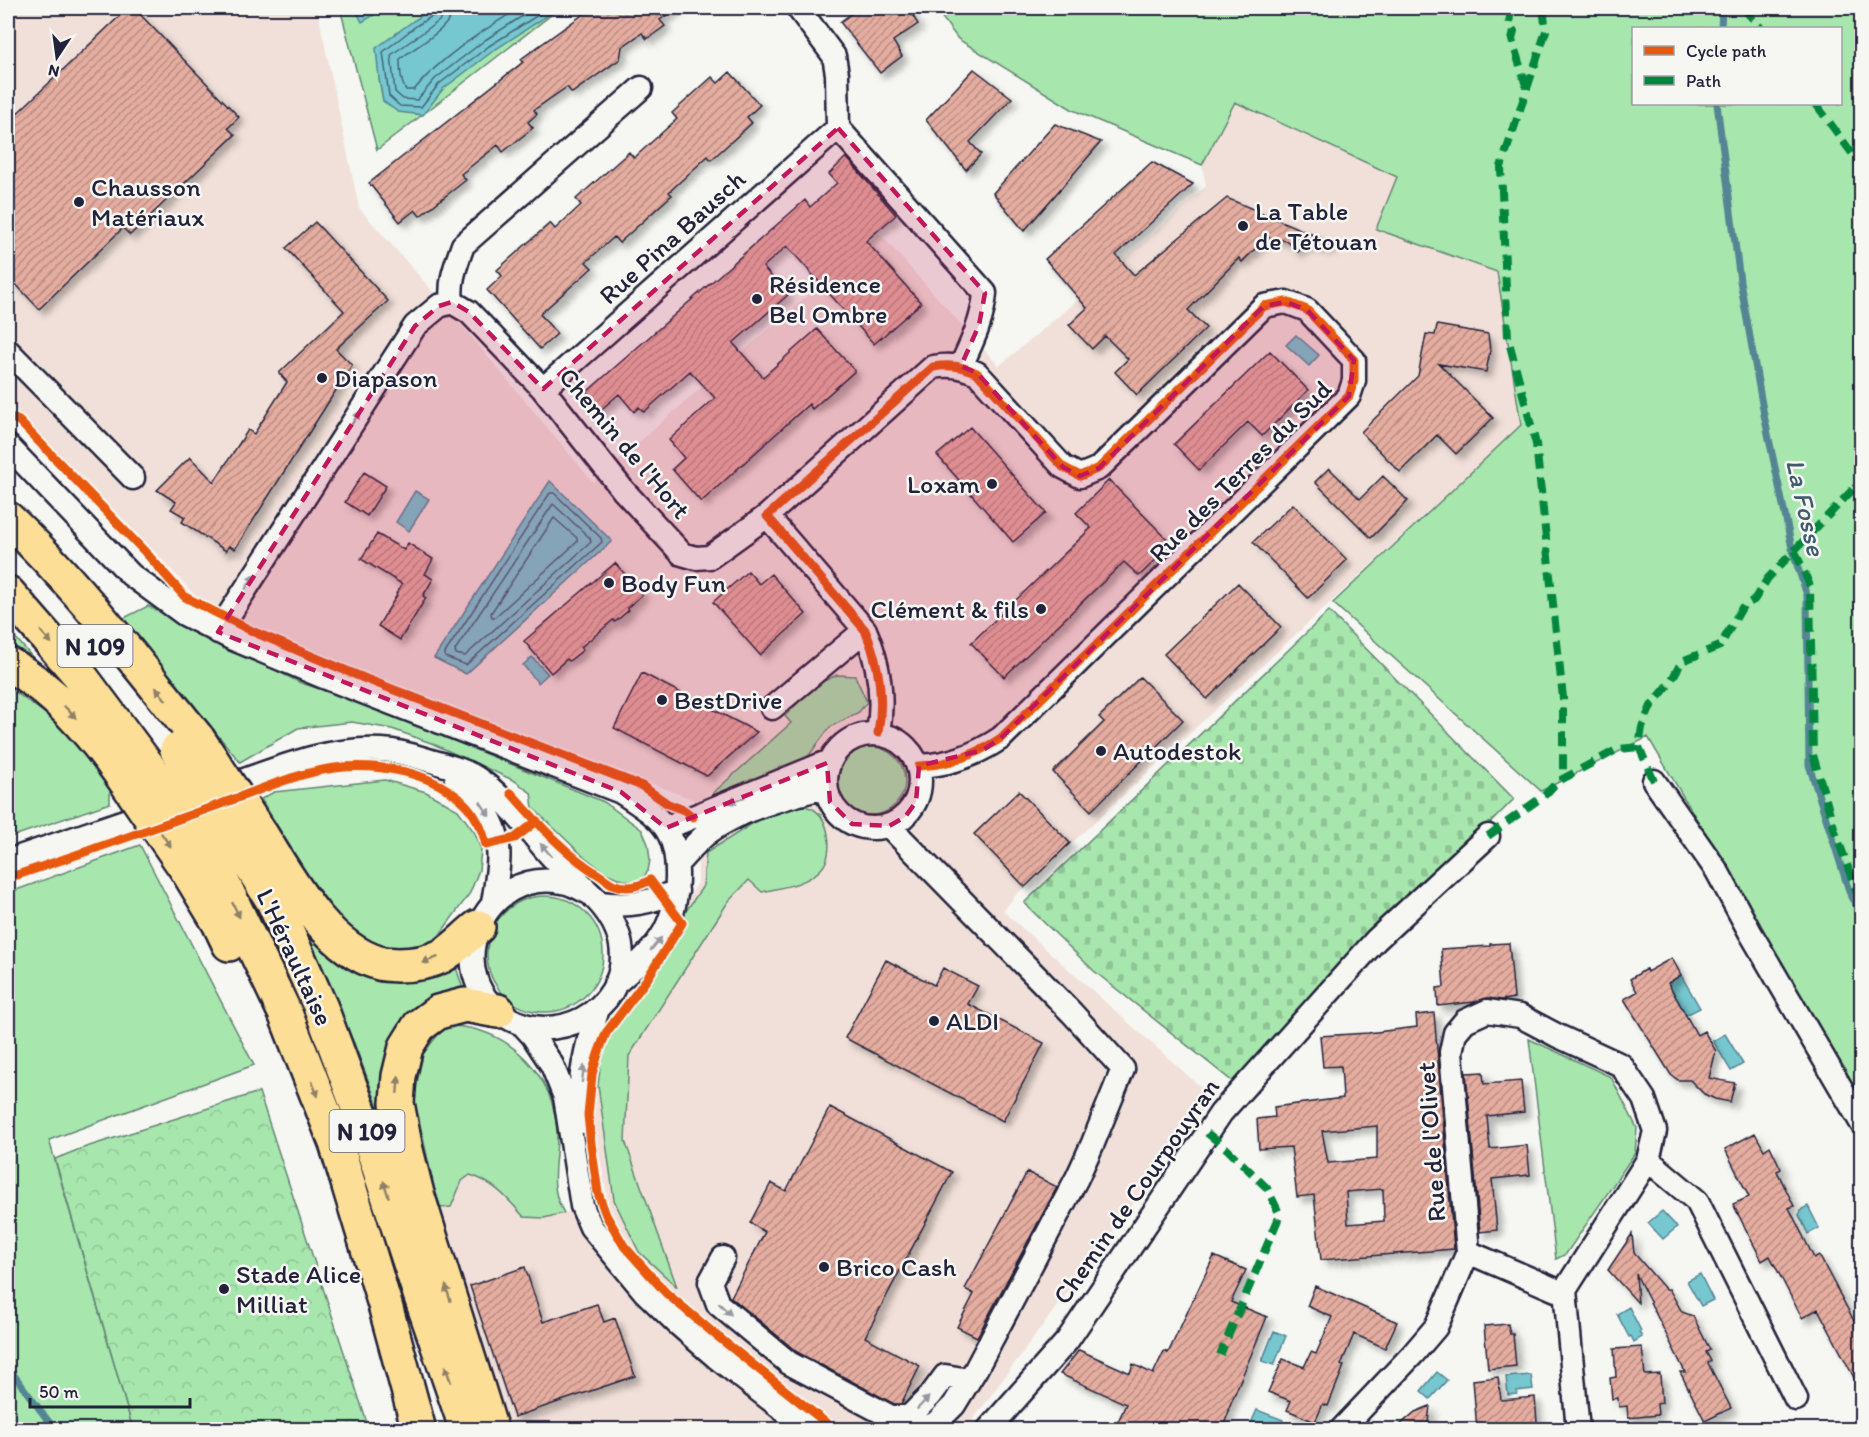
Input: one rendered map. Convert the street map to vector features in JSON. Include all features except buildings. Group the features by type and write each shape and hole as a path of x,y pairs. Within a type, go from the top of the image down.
{"highway":[{"path":"8,519 43,552 126,650 188,745"},
{"name":"L'Héraultaise","path":"8,547 105,658 188,745 224,851 336,1143 386,1305 419,1430"},
{"name":"L'Héraultaise","path":"8,593 82,678 134,771 224,851 273,901 321,1008 369,1137 467,1430"},
{"path":"8,664 28,675 64,706 100,744 134,771"},
{"path":"410,1430 371,1306 306,1125 265,1022 219,923 224,851 304,901 326,927 353,951 380,964 424,963 443,955 485,915"},
{"path":"490,1430 417,1194 397,1103 399,1076 406,1047 419,1026 438,1012 465,1005 511,1018"}],"street":[{"path":"798,8 834,56 837,74 838,128 985,293 984,310 961,366 949,364 933,367 767,516 865,630 873,650 882,700 878,734"},
{"path":"218,632 415,326 439,306 452,302 450,289 452,274 463,245 641,88"},
{"name":"Rue Pina Bausch","path":"543,389 838,128"},
{"name":"Chemin de l'Hort","path":"452,302 469,312 543,389 623,490 682,554 696,558 710,556 767,516"},
{"name":"Rue des Terres du Sud","path":"919,766 936,765 983,750 1001,738 1348,396 1354,381 1354,360 1306,310 1286,302 1264,306 1099,468 1080,476 1063,467 977,374 961,366"},
{"path":"8,351 133,478"},
{"path":"8,446 131,575 184,614 218,632 324,677 621,792 648,810 666,828 674,843 678,863 674,913 663,937 644,959 615,984 598,1008 582,1020 563,1027 543,1029 511,1018"},
{"path":"772,708 865,630"},
{"path":"864,734 891,737 903,744 919,766 921,784 916,802 905,817 889,826 870,829 852,824 839,815 830,802 826,787 826,771 840,747 851,739 864,734"},
{"path":"8,861 280,768 323,756 358,751 391,751 461,770 481,781 502,800 555,861 594,897 613,920 620,941 621,963 615,984"},
{"path":"424,759 455,778 477,798 492,820 498,849 497,877 472,949 474,972 483,993 537,1041 552,1065 566,1097 582,1206 591,1227 644,1291 686,1331 809,1430"},
{"path":"666,828 830,761"},
{"path":"1654,781 1717,871 1862,1124"},
{"path":"678,863 704,836 727,821 783,798 826,787"},
{"path":"889,826 1072,1012 1123,1069 1077,1178 969,1380 954,1405 936,1423 921,1430"},
{"name":"Chemin de Courpouyran","path":"988,1430 1067,1341 1221,1113 1376,940 1488,836"},
{"path":"485,915 510,890 530,882 551,880 569,884 594,897 620,905 657,900 677,891"},
{"path":"598,1008 587,1047 580,1089 580,1115 588,1186 600,1224 613,1253"},
{"name":"Rue de l'Olivet","path":"1487,1011 1520,1016 1621,1065 1644,1099 1655,1131 1648,1160 1565,1290 1556,1290 1468,1252 1451,1052 1455,1033 1465,1021 1487,1011"},
{"path":"1648,1160 1697,1201 1796,1399"},
{"path":"1341,1430 1363,1419 1436,1327 1468,1252"},
{"path":"723,1258 710,1282 718,1304 789,1363 891,1417 909,1417 931,1395 945,1376 969,1380"},
{"path":"1565,1290 1578,1430"}],"highlighted area":[{"path":"838,128 985,293 979,325 961,366 977,373 1063,467 1080,476 1099,468 1264,306 1286,302 1307,310 1354,360 1349,396 1001,738 983,750 919,766 916,802 905,817 889,826 852,824 830,802 827,763 666,828 621,792 218,632 415,326 439,306 452,302 469,312 543,389"}],"shaded area":[{"path":"8,8 317,8 359,208 443,303 593,482 879,233 999,366 1079,299 1206,186 1202,165 1235,102 1397,178 1376,229 1497,272 1521,425 1016,895 1003,911 1212,1097 966,1429 508,1429 456,1274 441,1208 451,1207 462,1181 470,1175 483,1179 499,1190 524,1217 544,1218 608,1202 592,1115 603,1031 698,883 697,801 292,644 196,597 159,556 8,402"}],"green space":[{"path":"340,8 560,8 377,150"},
{"path":"935,8 1861,8 1861,1097 1648,737 1541,791 1333,603 1521,425 1497,272 1376,229 1397,177 1235,102 1202,165 1073,110 958,39"},
{"path":"148,606 301,683 351,699 604,802 642,830 648,844 650,860 648,871 640,882 623,880 606,873 582,855 533,808 531,793 515,781 431,743 392,729 352,722 298,728 240,762 122,619"},
{"path":"1329,611 1514,799 1233,1082 1094,971 1024,903"},
{"path":"8,629 46,673 8,655"},
{"path":"837,675 855,676 867,702 859,712 830,727 807,758 718,800 713,793 791,723 785,716 815,685"},
{"path":"8,687 71,732 110,785 110,803 8,838"},
{"path":"864,747 878,747 890,752 900,762 905,781 900,800 890,810 878,815 864,815 852,810 842,800 837,788 837,774 842,762 852,752"},
{"path":"385,780 426,792 458,810 475,833 481,850 479,870 470,893 433,944 397,952 368,943 343,923 308,876 261,799 274,792"},
{"path":"800,805 812,808 819,814 826,828 829,846 826,862 822,868 802,882 762,892 749,880 728,902 629,1056 625,1141 677,1287 639,1252 614,1200 598,1085 605,1031 703,886 706,853 758,820"},
{"path":"140,845 254,1065 49,1140 133,1429 8,1429 8,893"},
{"path":"545,896 567,900 586,913 599,932 603,954 599,976 586,995 567,1008 545,1012 523,1008 504,995 491,976 487,954 491,932 504,913 523,900"},
{"path":"289,913 324,936 454,961 466,998 425,1006 400,1164 354,1043"},
{"path":"454,1026 475,1029 494,1036 511,1046 538,1074 548,1092 554,1111 557,1143 554,1173 556,1193 564,1213 544,1218 524,1217 493,1187 470,1175 462,1181 451,1207 441,1208 414,1098 423,1054 437,1036 445,1029"},
{"path":"1529,1039 1611,1077 1637,1128 1635,1153 1566,1254 1556,1259"},
{"name":"Stade Alice Milliat","path":"259,1092 369,1429 133,1429 55,1159"}],"water":[{"path":"355,8 386,8 362,22"},
{"path":"434,8 559,8 493,51 443,89 423,115 398,112 383,101 376,48"},
{"path":"1296,335 1319,355 1309,366 1286,345"},
{"path":"550,481 612,541 466,674 434,658"},
{"path":"415,491 429,499 409,531 396,522"},
{"path":"532,657 548,674 538,683 523,665"},
{"path":"1681,975 1700,1008 1686,1015 1668,983"},
{"path":"1725,1034 1743,1064 1731,1071 1713,1041"},
{"path":"1808,1206 1819,1228 1808,1234 1799,1215 1802,1209"},
{"path":"1662,1211 1677,1227 1663,1239 1648,1223"},
{"path":"1700,1274 1713,1300 1701,1306 1687,1281"},
{"path":"1629,1307 1642,1337 1634,1342 1617,1314"},
{"path":"1274,1331 1286,1336 1274,1365 1262,1361"},
{"path":"1437,1372 1447,1380 1430,1399 1421,1391"},
{"path":"1531,1375 1533,1389 1508,1395 1506,1377"},
{"path":"1257,1410 1283,1420 1281,1429 1266,1429 1251,1423"}],"waterway":[{"name":"La Fosse","path":"1721,27 1722,8"},
{"name":"La Fosse","path":"1717,105 1740,281 1764,415 1793,553 1807,595 1809,765 1851,897 1862,914"},
{"path":"8,1367 55,1430"}],"marked path":[{"path":"1511,8 1509,24 1514,31 1512,40 1527,89"},
{"path":"1543,8 1546,31 1501,167 1508,338 1536,444 1563,698 1563,780"},
{"path":"1743,8 1760,27"},
{"path":"1817,105 1862,167"},
{"path":"1654,781 1639,747 1642,727 1651,706 1670,683 1682,661 1720,646 1743,606 1754,600 1768,578 1862,480"},
{"path":"1795,551 1810,586 1813,755 1835,831 1862,907"},
{"path":"1488,836 1546,794 1557,782 1618,749 1639,747"},
{"path":"1207,1133 1267,1188 1280,1215 1220,1355"}],"cycle path":[{"path":"878,733 879,681 874,655 865,630 767,516 933,367 955,366 977,373 1063,467 1080,476 1099,468 1264,306 1286,302 1307,310 1354,360 1354,381 1349,396 1001,738 962,758 919,766"},
{"path":"8,416 19,421 147,554 185,597 254,632 366,679 642,786 668,804 684,810 693,817"},
{"path":"8,878 290,778 335,768 381,768 427,779 448,790 465,804 478,822 486,845 515,838 537,821"},
{"path":"511,793 563,848 609,882 629,887 650,880 682,923 647,979 606,1033 592,1074 588,1115 598,1193 606,1215 624,1246 666,1293 835,1430"}],"place":[{"name":"Chausson Matériaux","path":"79,202"},
{"name":"La Table de Tétouan","path":"1243,226"},
{"name":"Résidence Bel Ombre","path":"757,299"},
{"name":"Diapason","path":"322,378"},
{"name":"Loxam","path":"992,484"},
{"name":"Body Fun","path":"609,583"},
{"name":"Clément & fils","path":"1041,609"},
{"name":"BestDrive","path":"662,700"},
{"name":"Autodestok","path":"1101,751"},
{"name":"ALDI","path":"934,1021"},
{"name":"Brico Cash","path":"824,1267"},
{"name":"Stade Alice Milliat","path":"224,1289"}]}
